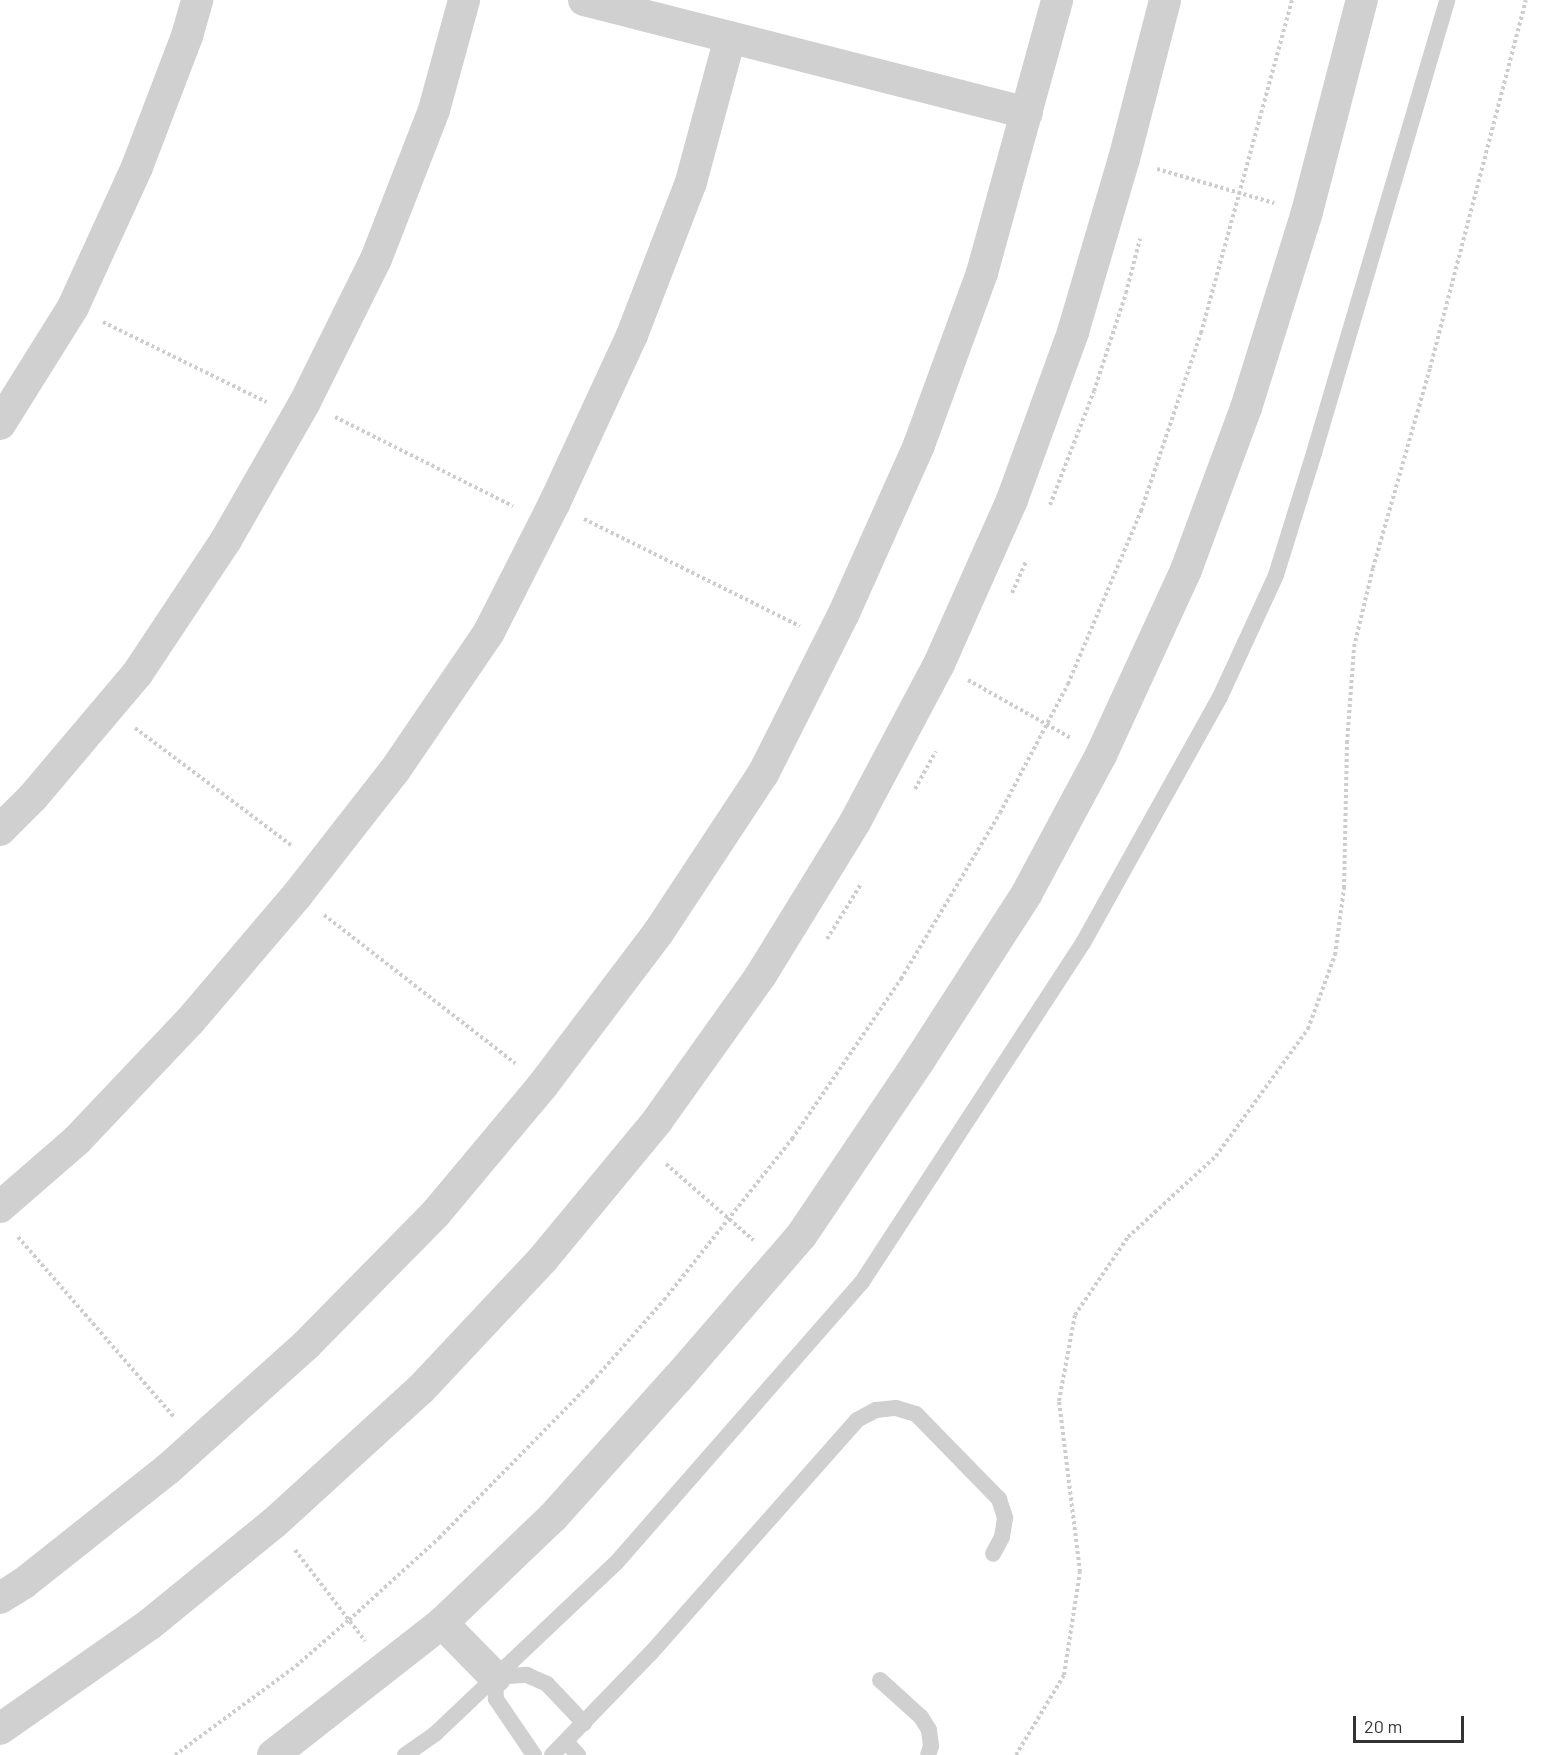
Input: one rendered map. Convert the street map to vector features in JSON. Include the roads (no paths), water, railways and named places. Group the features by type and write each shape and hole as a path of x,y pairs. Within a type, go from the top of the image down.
{"street":[{"path":"0,424 73,307 137,167 187,36 197,0"},
{"path":"0,830 33,796 137,674 226,540 300,409 376,259 434,110 464,0"},
{"path":"584,0 1027,113"},
{"path":"0,1598 33,1575 197,1444 306,1345 436,1213 543,1085 658,933 763,774 830,641 922,435 982,273 1056,0"},
{"path":"0,1729 150,1624 274,1523 421,1389 543,1259 657,1121 761,975 855,822 939,664 1016,489 1073,332 1124,159 1165,0"},
{"path":"273,1755 442,1623 554,1517 801,1236 1027,893 1101,754 1186,570 1246,408 1307,212 1362,0"},
{"path":"0,1207 77,1140 190,1021 298,894 395,770 489,632 549,513 632,335 691,182 730,37"},
{"path":"442,1623 495,1677"}],"lane":[{"path":"405,1755 435,1734 616,1563 862,1282 1083,943 1220,697 1276,575 1447,0"},
{"path":"552,1755 651,1653 857,1420 876,1410 896,1408 916,1414 999,1499 1005,1518 1002,1537 993,1554"},
{"path":"495,1677 527,1675 547,1684 584,1723"},
{"path":"495,1677 496,1699 534,1755"},
{"path":"880,1680 921,1717 929,1730 931,1746 928,1755"},
{"path":"566,1742 578,1755"}]}
